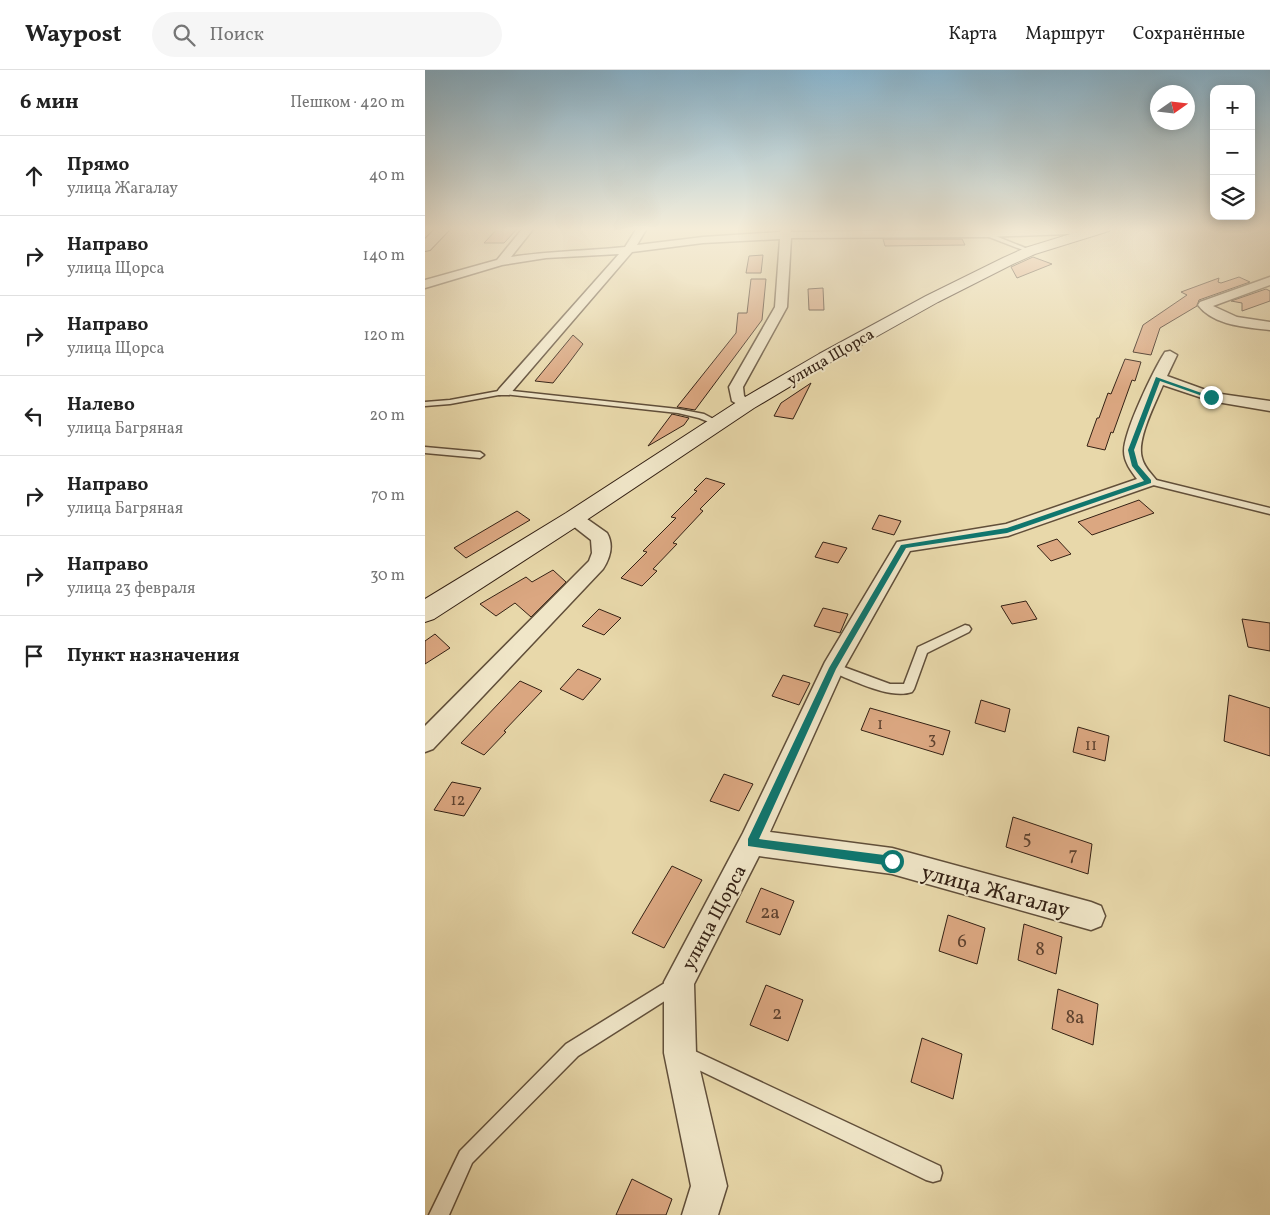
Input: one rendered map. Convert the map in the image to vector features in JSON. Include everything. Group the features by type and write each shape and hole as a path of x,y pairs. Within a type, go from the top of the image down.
{"street":[{"path":"504,392 601,281"},
{"path":"747,404 737,398 736,387 781,307 783,281"},
{"name":"улица Щорса","path":"425,612 574,518 747,404 932,299 968,281"},
{"path":"1270,282 1204,305 1210,311 1234,321 1270,326"},
{"path":"1149,482 1135,466 1131,450 1158,378 1170,355"},
{"path":"1158,378 1211,397 1270,406"},
{"name":"улица Щорса","path":"700,1215 709,1186 680,1053 679,982 752,842 833,668 904,546 1007,530 1149,482"},
{"path":"425,742 599,562 603,548 600,537 574,518"},
{"name":"улица Жагалау","path":"752,842 892,861 1091,916"}],"lane":[{"path":"425,404 450,402 504,392 678,411 701,416 719,424"},
{"path":"425,450 480,455"},
{"path":"1149,482 1270,511"},
{"path":"833,668 890,689 908,689 922,650 965,629"},
{"path":"439,1215 466,1157 573,1050 679,982"},
{"path":"680,1053 933,1173"}],"building":[{"path":"751,281 766,281 762,320 695,410 677,407 736,333 738,313 747,313"},
{"path":"1210,281 1250,282 1199,300 1197,306 1160,328 1151,355 1133,352 1143,325 1187,295 1181,292"},
{"path":"823,288 824,310 809,310 808,289"},
{"path":"1266,289 1270,291 1270,301 1242,311 1242,303 1231,301"},
{"path":"573,335 583,344 553,383 535,381"},
{"path":"1125,359 1141,362 1135,381 1132,380 1113,433 1111,432 1105,450 1087,446 1097,418 1099,418 1108,393 1111,394"},
{"path":"811,383 793,419 774,416 781,403"},
{"path":"672,414 689,418 684,425 648,446"},
{"path":"706,478 725,484 700,509 703,511 673,543 677,544 653,569 657,571 642,586 621,578 647,552 643,551 676,518 671,517 697,491 694,490"},
{"path":"1139,500 1154,513 1092,535 1078,522"},
{"path":"517,511 530,520 466,558 454,548"},
{"path":"879,515 901,521 894,535 872,529"},
{"path":"1057,539 1071,554 1051,561 1037,546"},
{"path":"823,542 847,548 838,563 815,557"},
{"path":"553,570 566,582 531,617 515,603 496,616 480,604 526,577 532,582"},
{"path":"1026,601 1037,619 1012,624 1001,606"},
{"path":"823,608 848,614 840,633 814,626"},
{"path":"599,609 621,618 604,635 582,626"},
{"path":"1242,619 1270,623 1270,651 1248,647"},
{"path":"435,634 450,648 425,664 425,641"},
{"path":"578,669 601,679 583,700 560,689"},
{"path":"783,675 810,683 799,705 772,696"},
{"path":"520,681 542,691 504,731 506,732 484,755 461,743"},
{"path":"1229,695 1270,708 1270,756 1224,741"},
{"path":"981,700 1010,709 1005,732 975,723"},
{"path":"870,708 950,731 943,755 861,730"},
{"path":"1078,727 1109,736 1105,761 1073,752"},
{"path":"724,774 753,784 739,811 710,801"},
{"path":"452,782 481,788 464,816 434,810"},
{"path":"1013,817 1092,844 1088,874 1006,847"},
{"path":"672,866 702,880 664,948 632,933"},
{"path":"761,888 794,901 780,935 746,922"},
{"path":"948,915 985,928 977,964 939,951"},
{"path":"1024,924 1062,937 1056,974 1018,960"},
{"path":"766,985 803,1000 788,1041 750,1025"},
{"path":"1058,989 1098,1004 1093,1045 1052,1029"},
{"path":"922,1038 962,1054 953,1099 911,1082"},
{"path":"632,1179 672,1199 666,1215 616,1215"}],"route":[{"path":"892,861 752,842 833,668 904,546 1007,530 1149,482 1135,466 1131,450 1158,378 1211,397"}]}
